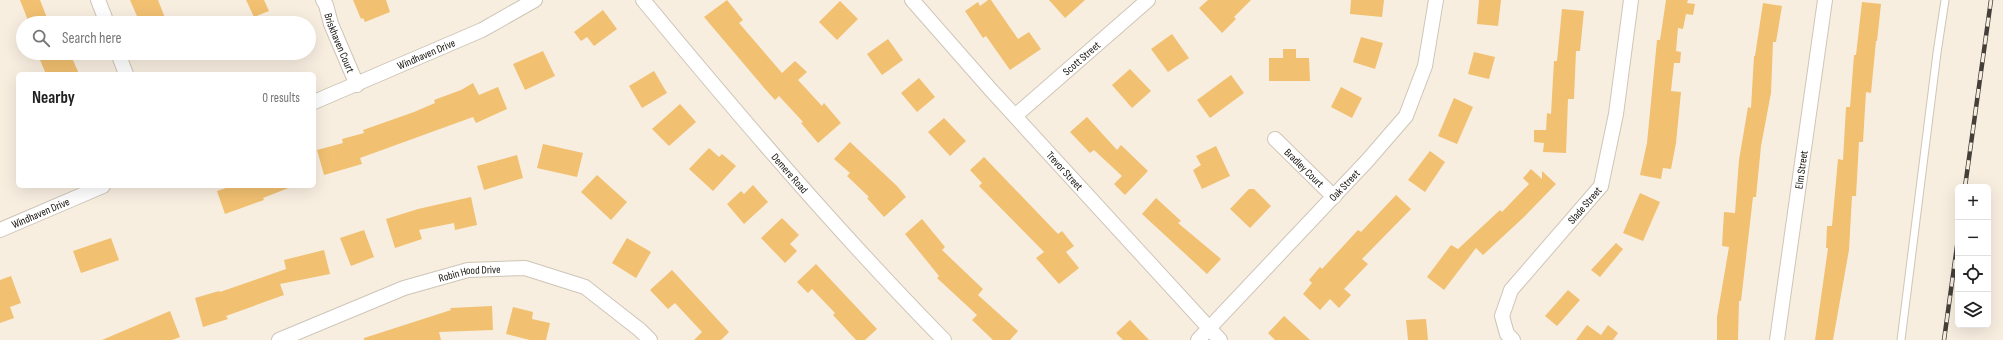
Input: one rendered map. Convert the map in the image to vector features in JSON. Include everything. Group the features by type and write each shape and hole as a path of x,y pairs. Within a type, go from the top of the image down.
{"street":[{"path":"98,0 104,16"},
{"name":"Briskhaven Court","path":"323,0 326,5 331,24 357,85"},
{"name":"Windhaven Drive","path":"316,101 357,85 402,63 482,30 535,0"},
{"name":"Demere Road","path":"643,0 712,83 895,289 944,340"},
{"name":"Trevor Street","path":"912,0 1015,116 1208,329 1220,340"},
{"name":"Scott Street","path":"1015,116 1148,0"},
{"name":"Oak Street","path":"1198,340 1334,197 1406,116 1425,66 1436,0"},
{"name":"Slade Street","path":"1512,340 1507,334 1502,316 1511,290 1601,186 1616,114 1631,0"},
{"name":"Elm Street","path":"1777,340 1825,0"},
{"path":"121,60 125,72"},
{"name":"Bradley Court","path":"1275,139 1334,197"},
{"name":"Windhaven Drive","path":"0,230 98,188"},
{"name":"Robin Hood Drive","path":"278,340 404,288 468,270 525,268 585,287 640,330 650,340"}],"lane":[{"path":"1901,340 1936,53 1945,0"}],"building":[{"path":"20,0 40,0 46,16 26,16"},
{"path":"130,0 158,0 164,16 137,16"},
{"path":"246,0 264,0 269,11 254,16"},
{"path":"353,0 386,0 390,12 365,22 363,18 361,19"},
{"path":"727,0 743,20 739,23 782,73 795,61 807,72 798,80 822,106 824,103 841,123 818,143 801,123 803,122 779,96 775,100 765,89 704,17"},
{"path":"988,0 991,0 1018,39 1029,32 1041,49 1010,70 986,36 983,38 965,11 978,2 980,6"},
{"path":"1049,0 1085,0 1065,18"},
{"path":"1208,0 1251,0 1234,17 1236,19 1222,33 1199,8"},
{"path":"1351,0 1384,0 1382,17 1350,14"},
{"path":"1479,0 1501,0 1498,26 1477,24"},
{"path":"1666,0 1688,0 1687,3 1695,4 1693,15 1686,14 1683,29 1678,28 1676,51 1681,52 1680,63 1674,63 1671,91 1681,92 1676,143 1671,169 1663,168 1661,179 1640,175 1647,143 1657,40 1660,40"},
{"path":"840,1 858,19 837,40 819,22"},
{"path":"1862,2 1881,4 1871,93 1866,92 1863,142 1859,142 1856,196 1852,196 1849,250 1833,340 1815,340 1828,248 1826,248 1827,226 1832,226 1838,159 1843,160 1846,107 1850,107 1854,55 1856,55"},
{"path":"1763,3 1782,6 1776,42 1773,42 1771,93 1761,146 1756,197 1753,197 1741,301 1739,301 1738,340 1717,340 1717,317 1729,247 1722,246 1724,212 1735,213 1739,160 1748,107 1751,108 1754,56"},
{"path":"1562,9 1584,11 1580,51 1576,51 1574,99 1568,99 1566,153 1543,152 1544,143 1534,142 1534,130 1546,130 1547,113 1551,114 1554,61 1557,61"},
{"path":"603,10 617,29 594,46 587,37 581,41 574,32"},
{"path":"1172,34 1189,58 1168,72 1151,49"},
{"path":"1361,37 1383,43 1375,69 1353,62"},
{"path":"888,39 903,60 882,75 867,54"},
{"path":"1283,49 1296,49 1296,58 1309,58 1310,81 1269,81 1269,58 1283,58"},
{"path":"543,51 555,76 525,90 513,64"},
{"path":"1474,52 1495,57 1489,79 1468,74"},
{"path":"40,60 73,60 78,72 45,72"},
{"path":"1130,69 1151,91 1132,108 1112,85"},
{"path":"654,71 667,93 642,108 629,86"},
{"path":"1231,75 1244,93 1210,118 1197,100"},
{"path":"919,78 935,97 917,112 901,93"},
{"path":"473,83 479,95 498,87 507,109 476,123 473,117 360,158 362,164 324,175 317,150 343,143 342,139 364,133 363,130 414,112 435,103 434,100 461,90"},
{"path":"1341,87 1362,98 1352,118 1331,107"},
{"path":"1454,98 1473,107 1457,144 1438,136"},
{"path":"680,104 696,122 669,146 652,129"},
{"path":"1087,117 1117,150 1121,145 1148,171 1125,195 1114,184 1122,176 1094,150 1090,153 1070,132"},
{"path":"944,118 966,141 950,156 928,132"},
{"path":"850,142 897,186 906,197 884,217 867,198 869,197 847,176 850,173 834,159"},
{"path":"543,144 583,153 577,177 537,168"},
{"path":"1216,146 1230,176 1202,189 1193,170 1201,165 1196,156"},
{"path":"709,148 719,157 722,154 736,166 713,191 689,169"},
{"path":"1430,151 1445,162 1425,192 1408,180"},
{"path":"517,155 523,178 484,190 477,166"},
{"path":"984,157 1058,234 1062,231 1074,246 1066,252 1079,268 1059,284 1036,258 1044,252 979,186 982,183 970,170"},
{"path":"1531,169 1542,179 1542,171 1556,184 1524,217 1483,255 1476,248 1444,290 1427,277 1451,245 1458,249 1500,210 1502,212 1529,184 1523,178"},
{"path":"597,175 627,202 611,220 581,192"},
{"path":"753,185 768,202 744,224 727,204 741,191 744,194"},
{"path":"226,188 288,188 263,198 264,200 225,214 217,191"},
{"path":"1249,189 1254,189 1271,206 1250,228 1230,209"},
{"path":"1640,193 1660,202 1643,241 1623,233"},
{"path":"1396,195 1411,209 1362,259 1368,264 1344,289 1351,295 1339,308 1330,299 1320,310 1303,294 1312,283 1309,280 1320,267 1322,269 1358,230 1361,232"},
{"path":"471,197 477,225 455,230 454,223 419,230 422,239 395,248 386,219 418,209"},
{"path":"1156,198 1181,221 1178,223 1221,259 1207,274 1142,214"},
{"path":"782,218 799,235 790,244 797,251 785,263 761,238"},
{"path":"922,219 945,247 942,250 983,289 978,295 1018,331 1010,340 993,340 972,320 977,315 937,278 939,276 905,234"},
{"path":"364,230 374,257 351,266 340,238"},
{"path":"111,238 119,260 81,273 73,251"},
{"path":"627,238 651,252 636,278 612,263"},
{"path":"1616,243 1623,249 1600,277 1591,270"},
{"path":"324,250 330,274 280,284 284,295 226,316 228,319 203,327 195,298 219,291 220,292 286,269 284,260"},
{"path":"816,264 877,329 865,340 856,340 833,315 835,313 812,289 808,293 797,282"},
{"path":"672,270 729,332 721,340 694,340 702,332 675,303 668,309 650,290"},
{"path":"11,276 21,303 10,307 14,318 0,323 0,280"},
{"path":"1568,290 1580,300 1557,326 1545,316"},
{"path":"492,306 493,330 439,332 441,340 364,340 364,338 451,310 450,308"},
{"path":"513,307 533,312 532,319 550,323 546,340 530,340 506,334"},
{"path":"170,311 180,337 172,340 102,340"},
{"path":"1284,316 1310,340 1275,340 1268,333"},
{"path":"1426,319 1428,340 1408,340 1406,320"},
{"path":"1130,320 1149,340 1123,340 1116,333"},
{"path":"1587,325 1601,335 1608,325 1618,333 1613,340 1576,340"}],"railway":[{"path":"1965,184 1991,0"},
{"path":"1944,340 1956,256"}]}
